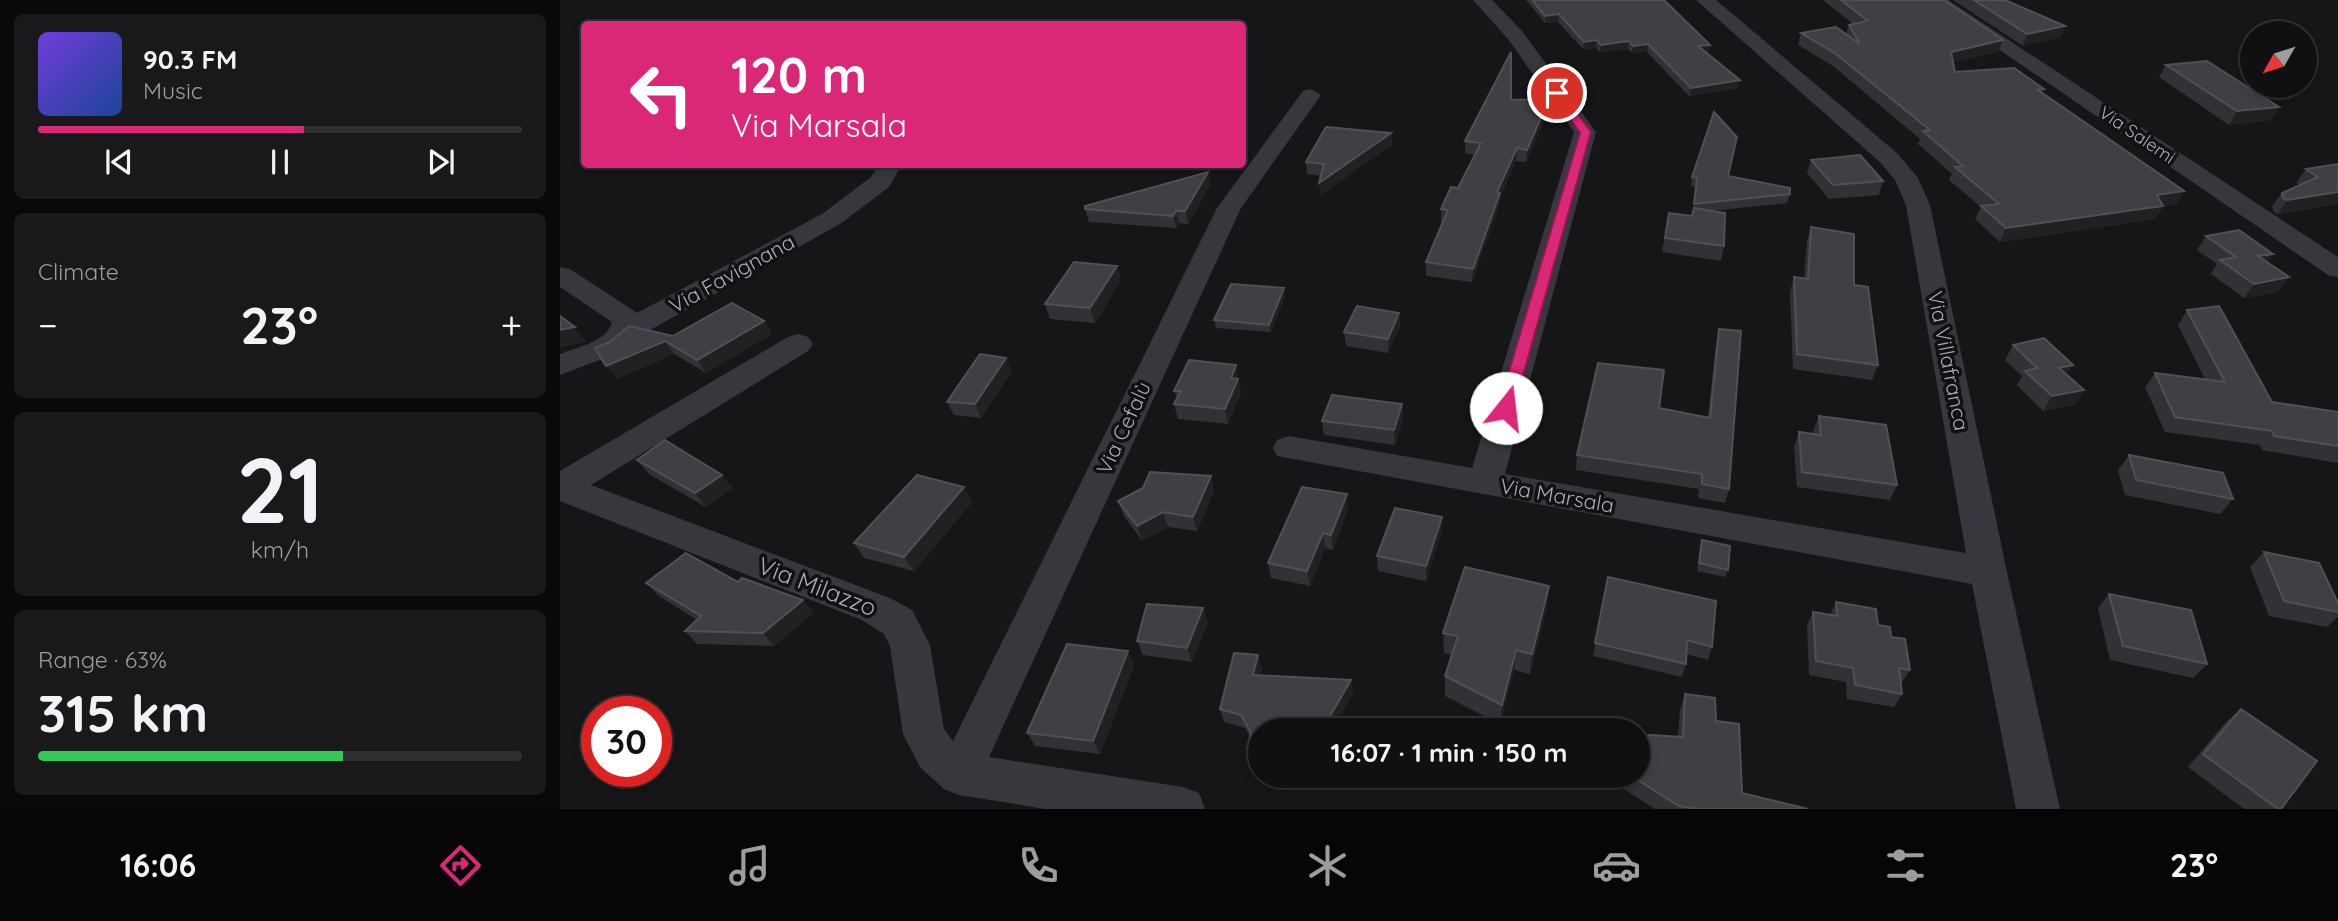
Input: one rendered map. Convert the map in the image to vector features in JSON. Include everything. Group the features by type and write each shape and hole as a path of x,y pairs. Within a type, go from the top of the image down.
{"street":[{"name":"Via Marsala","path":"1482,0 1515,35 1585,132 1485,483 1989,572"},
{"name":"Via Villafranca","path":"1705,0 1889,158 1906,178 1918,205 2038,809"},
{"name":"Via Salemi","path":"1936,0 2338,269"},
{"name":"Via Cefalù","path":"959,774 1229,208 1310,95"},
{"name":"Via Favignana","path":"560,365 608,346 624,332 831,219 880,182 889,168"},
{"path":"560,275 627,319 624,332"},
{"path":"560,487 798,344"},
{"path":"1289,448 1485,483"},
{"name":"Via Milazzo","path":"560,487 876,608 898,622 910,645 924,734 934,753 959,774"},
{"path":"959,774 1183,809"}],"building":[{"path":"1532,0 1664,0 1710,45 1698,46 1740,80 1691,88 1648,44 1633,46 1629,41 1601,45 1597,40 1584,42 1559,14 1545,16"},
{"path":"1841,0 1944,0 2003,40 1951,52 1955,72 2014,68 2044,89 2038,90 2184,191 2157,195 2163,206 2006,228 1981,206 1999,204 1955,167 1963,166 1923,131 1930,130 1836,54 1801,33 1836,27 1860,44 1849,25 1868,21"},
{"path":"1974,0 2005,0 2065,26 2027,34"},
{"path":"1511,52 1511,100 1549,99 1527,150 1517,148 1497,192 1500,193 1473,269 1426,262 1448,210 1441,209 1451,187 1458,188 1481,143 1465,141"},
{"path":"2207,61 2240,82 2240,98 2265,98 2279,107 2237,111 2166,65"},
{"path":"1714,112 1737,137 1728,176 1790,188 1790,194 1694,204 1697,178 1692,177"},
{"path":"1326,127 1391,133 1319,183 1324,164 1306,162"},
{"path":"1860,155 1883,181 1833,185 1811,160"},
{"path":"2338,164 2338,192 2287,200 2283,198 2282,193 2318,177 2306,169"},
{"path":"1208,172 1185,211 1176,211 1173,216 1085,209 1085,206"},
{"path":"1694,208 1725,213 1724,246 1665,238 1669,213 1692,216"},
{"path":"1811,227 1854,234 1854,285 1868,287 1878,365 1797,354 1794,277 1808,279"},
{"path":"2239,230 2273,254 2258,256 2289,277 2254,284 2220,260 2236,257 2206,236"},
{"path":"1074,262 1117,266 1090,308 1045,304"},
{"path":"1231,284 1284,288 1269,325 1214,320"},
{"path":"732,303 764,321 697,360 665,341 606,366 595,348 610,342 629,326 673,336"},
{"path":"1357,306 1399,313 1388,339 1344,332"},
{"path":"2219,306 2272,402 2338,412 2338,446 2274,436 2272,431 2175,417 2155,373 2225,382 2187,310"},
{"path":"560,316 575,327 560,330"},
{"path":"1719,329 1741,331 1729,489 1702,484 1702,474 1577,455 1598,363 1664,370 1659,408 1710,418"},
{"path":"2044,338 2073,365 2059,368 2084,390 2052,396 2025,371 2037,368 2013,345"},
{"path":"980,354 1006,358 975,404 947,402"},
{"path":"1189,360 1236,365 1231,378 1238,379 1225,409 1174,404 1181,391 1174,391"},
{"path":"1332,395 1402,404 1394,430 1322,421"},
{"path":"1819,416 1886,425 1897,485 1802,472 1799,432 1821,435"},
{"path":"665,440 722,475 695,493 637,460"},
{"path":"2129,455 2223,473 2233,499 2136,480"},
{"path":"1150,472 1211,476 1193,517 1163,512 1137,526 1118,501 1143,488"},
{"path":"917,475 964,487 904,557 854,543"},
{"path":"1302,487 1347,494 1331,535 1323,533 1307,571 1268,563"},
{"path":"1395,508 1442,517 1426,566 1377,556"},
{"path":"1702,540 1730,546 1728,570 1699,563"},
{"path":"2264,552 2319,563 2338,603 2338,612 2284,601"},
{"path":"686,553 738,582 742,578 803,600 763,633 685,631 701,616 646,583"},
{"path":"1465,567 1549,586 1532,654 1516,650 1502,705 1445,676 1458,636 1443,633"},
{"path":"1608,577 1716,601 1712,647 1687,640 1686,664 1595,643"},
{"path":"2109,594 2191,610 2207,664 2123,646"},
{"path":"1836,602 1876,609 1878,625 1890,627 1891,637 1905,639 1910,670 1899,668 1902,694 1855,685 1853,668 1816,661 1813,612 1837,616"},
{"path":"1147,604 1203,608 1187,648 1137,641"},
{"path":"1067,644 1128,651 1093,741 1027,733"},
{"path":"1234,653 1258,655 1253,675 1351,680 1329,718 1248,718 1248,728 1241,715 1220,709"},
{"path":"1685,694 1715,698 1716,721 1739,724 1742,793 1808,809 1697,809 1679,806 1650,788 1650,735 1683,737"},
{"path":"2241,709 2317,761 2281,809 2203,754"}],"route":[{"path":"1506,408 1585,132 1557,93"}]}
